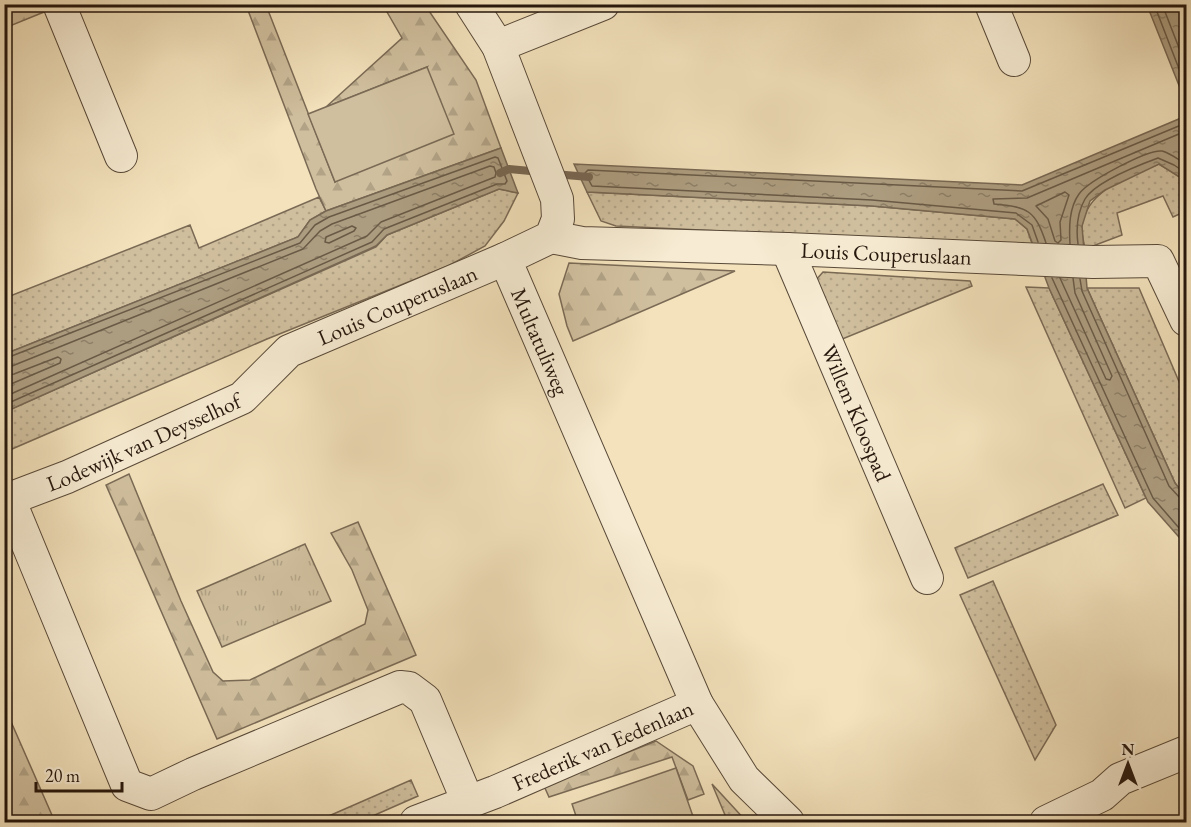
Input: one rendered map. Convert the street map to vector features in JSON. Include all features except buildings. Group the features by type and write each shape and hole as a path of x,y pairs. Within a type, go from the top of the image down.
{"street":[{"path":"60,4 121,156"},
{"path":"471,4 498,45 557,199 558,219 551,237"},
{"path":"498,45 603,4"},
{"path":"991,4 1014,60"},
{"name":"Louis Couperuslaan","path":"551,237 582,243 1093,262 1158,261 1186,320"},
{"name":"Multatuliweg","path":"551,237 505,259 698,704"},
{"name":"Willem Kloospad","path":"787,249 927,578"},
{"name":"Louis Couperuslaan","path":"289,351 505,259"},
{"name":"Lodewijk van Deysselhof","path":"289,351 242,398 67,477 9,499 127,784 151,794 192,774 400,687 409,688 424,700 468,802"},
{"name":"Frederik van Eedenlaan","path":"416,822 698,704 712,731 744,779 788,822"},
{"path":"1046,822 1102,795 1120,779 1186,752"}],"green space":[{"path":"5,4 41,5 44,12 5,28"},
{"path":"246,5 266,5 335,182 427,67 326,107 402,38 383,5 425,5 476,80 501,148 326,211"},
{"path":"427,67 454,134 335,182 308,114"},
{"path":"1159,164 1186,181 1186,211 1173,217 1163,196 1117,213 1122,235 1085,249 1082,226 1085,213 1092,203 1100,194 1123,179"},
{"path":"499,189 518,193 504,221 485,246 448,266 267,339 5,452 4,412 376,247 387,235"},
{"path":"587,192 872,206 1015,219 1027,229 1033,246 616,226 601,221"},
{"path":"319,197 326,211 310,220 298,237 5,354 5,298 190,225 199,248"},
{"path":"569,263 735,271 573,341 559,294"},
{"path":"823,272 970,281 972,286 835,342 815,281"},
{"path":"1026,287 1049,288 1146,498 1125,508"},
{"path":"1087,288 1139,288 1186,398 1186,497 1175,483"},
{"path":"129,474 213,672 223,681 250,680 365,624 368,610 352,570 331,533 358,522 416,655 217,739 106,485"},
{"path":"1103,484 1118,515 968,578 955,548"},
{"path":"305,544 331,601 222,647 197,591"},
{"path":"993,581 1056,725 1035,760 960,595"},
{"path":"5,708 55,822 5,822"},
{"path":"656,741 693,766 704,794 688,800 672,757 549,797 544,786"},
{"path":"676,768 695,822 578,822 572,804"},
{"path":"411,780 418,796 359,822 315,822"},
{"path":"712,784 747,822 728,822"}],"water":[{"path":"1147,5 1186,5 1186,103"},
{"path":"1186,116 1186,181 1159,164 1105,190 1090,201 1082,226 1087,288 1175,483 1186,497 1186,545 1148,502 1049,288 1027,229 1015,219 872,206 587,192 574,164 1022,185"},
{"path":"501,148 518,193 499,189 387,235 376,246 5,412 5,354 298,237 310,220 326,211"}],"waterway":[{"path":"500,173 509,169 541,172"},
{"path":"554,174 589,177"}]}
